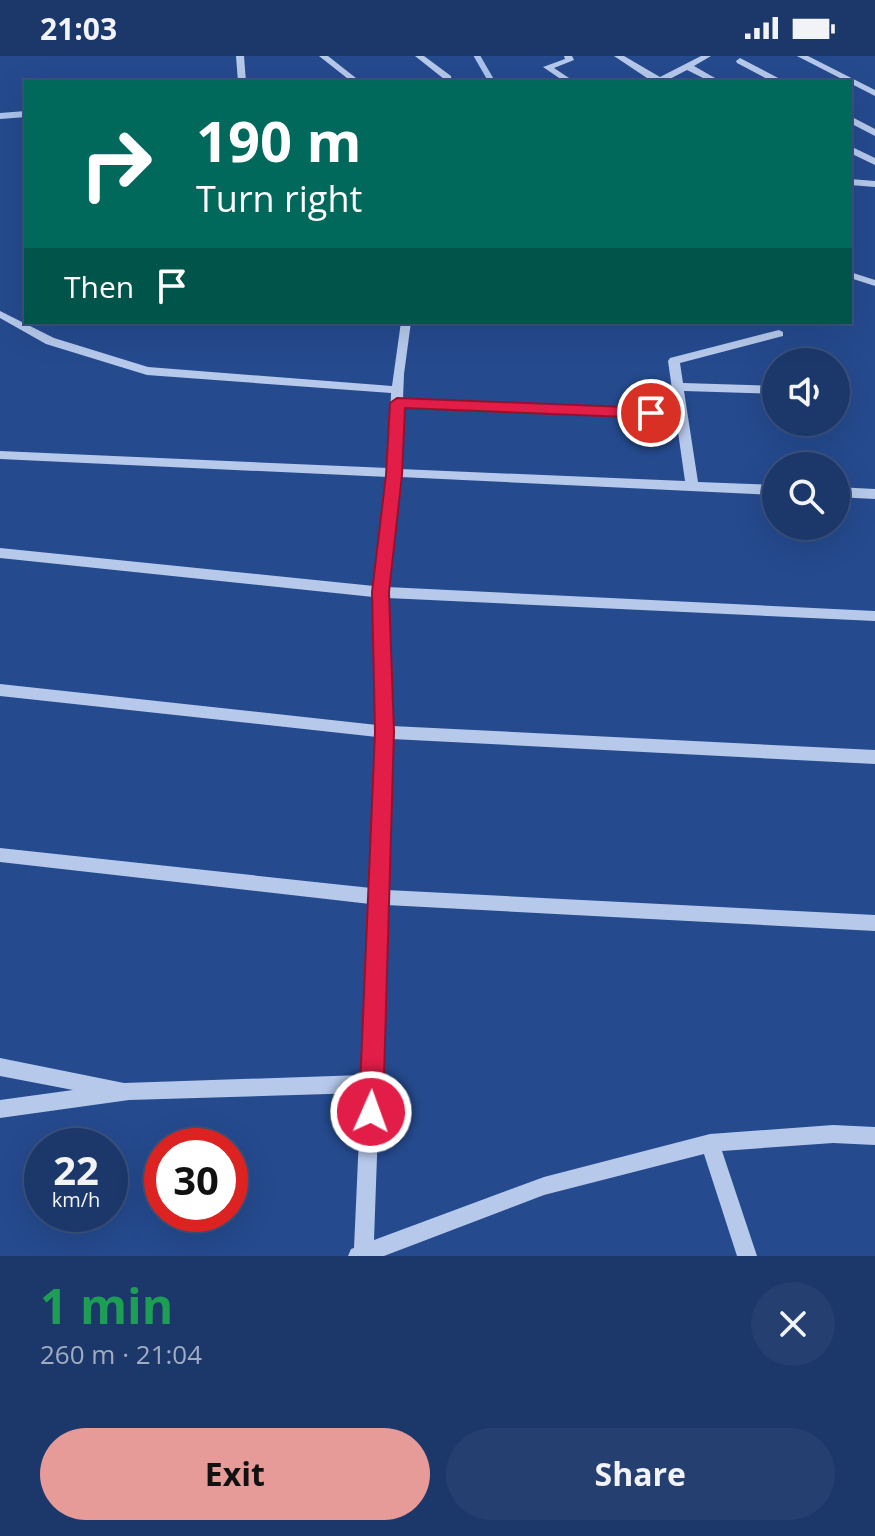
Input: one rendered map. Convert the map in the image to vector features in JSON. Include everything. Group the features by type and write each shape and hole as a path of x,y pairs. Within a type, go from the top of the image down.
{"street":[{"path":"240,56 242,80"},
{"path":"323,56 354,80"},
{"path":"419,56 448,80"},
{"path":"568,56 570,60 547,67 568,80"},
{"path":"618,56 657,80"},
{"path":"801,56 849,80"},
{"path":"661,80 703,57"},
{"path":"740,61 775,80"},
{"path":"689,67 714,80"},
{"path":"852,82 875,93"},
{"path":"852,120 875,133"},
{"path":"852,150 875,162"},
{"path":"852,182 875,184"},
{"path":"852,276 875,283"},
{"path":"0,314 50,341 147,371 398,397 682,414"},
{"path":"406,324 394,475 380,592 385,732 372,1084 361,1254 544,1186 710,1143 833,1134 875,1136"},
{"path":"692,486 674,361 676,358 779,334"},
{"path":"678,387 762,390"},
{"path":"0,455 762,489"},
{"path":"850,493 875,494"},
{"path":"0,553 380,592 875,616"},
{"path":"0,690 385,732 875,757"},
{"path":"0,855 378,897 875,923"},
{"path":"0,1067 129,1091"},
{"path":"0,1109 129,1091 372,1084"},
{"path":"710,1143 747,1256"}],"waterway":[{"path":"477,56 491,80"},
{"path":"0,116 24,114"}],"route":[{"path":"371,1112 385,732 380,592 394,475 397,403 651,413"}]}
